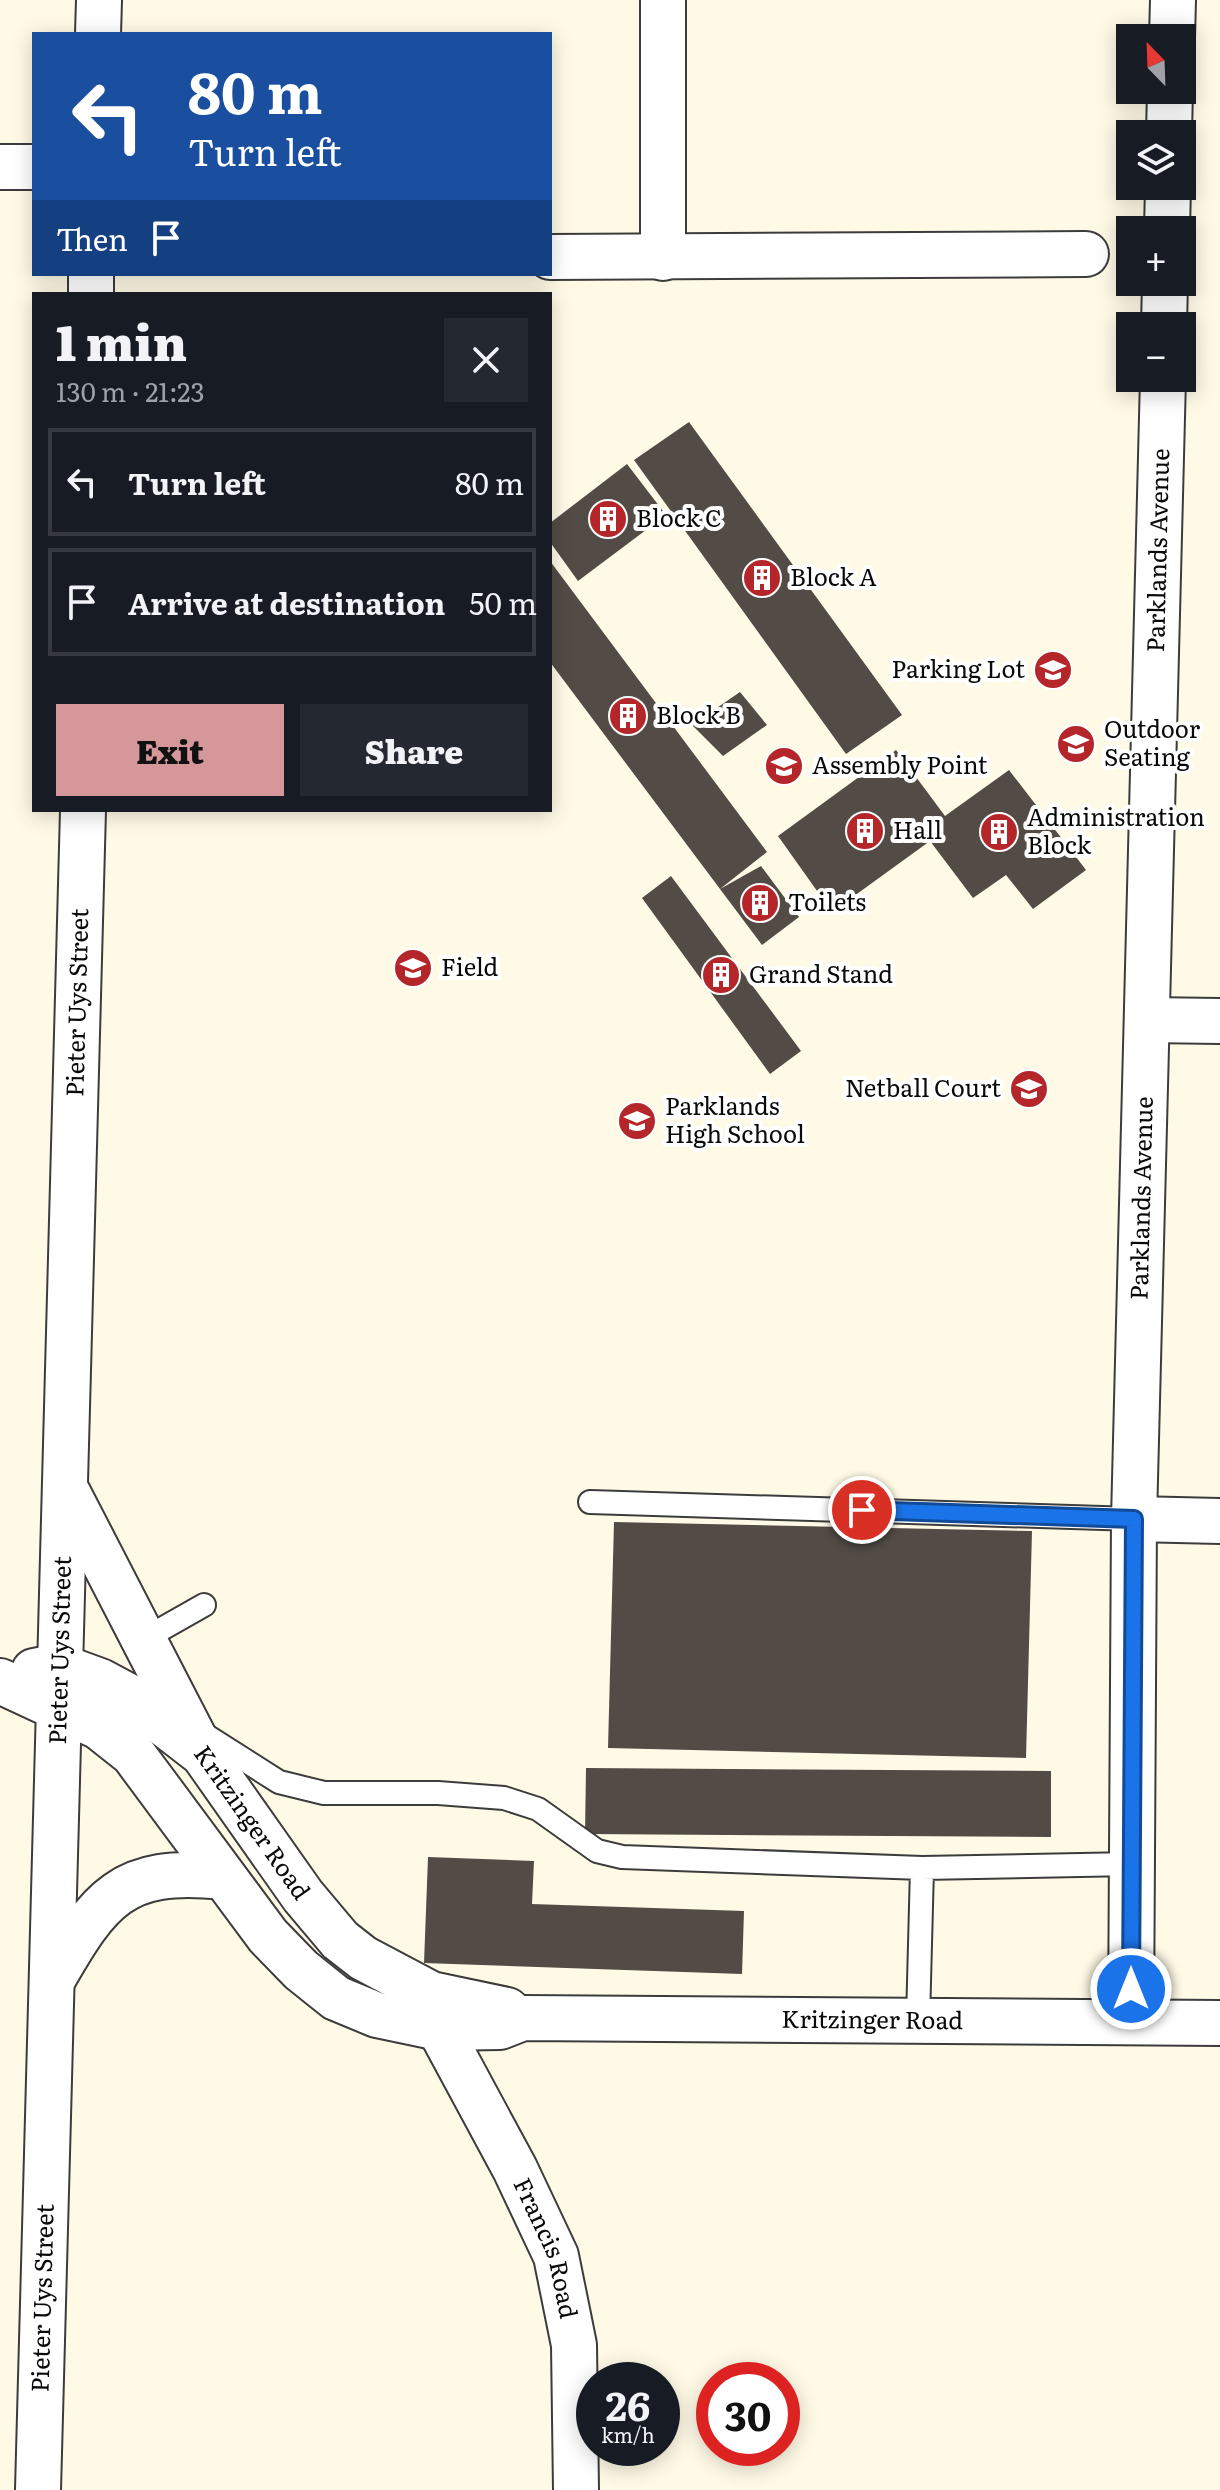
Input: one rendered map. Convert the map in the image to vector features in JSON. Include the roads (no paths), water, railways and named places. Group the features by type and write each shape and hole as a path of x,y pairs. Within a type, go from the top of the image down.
{"street":[{"path":"98,32 99,0"},
{"path":"663,0 663,258"},
{"path":"1172,24 1173,0"},
{"path":"0,167 32,167"},
{"path":"552,257 1086,254"},
{"name":"Parklands Avenue","path":"1131,2020 1134,1519 1163,392"},
{"name":"Pieter Uys Street","path":"38,2490 83,812"},
{"path":"1147,1020 1220,1021"},
{"path":"65,1488 195,1738"},
{"path":"1134,1519 1220,1521"},
{"path":"100,1681 144,1639"},
{"path":"0,1679 58,1686"},
{"name":"Kritzinger Road","path":"58,1686 100,1681 195,1738 303,1896 340,1940 396,1978 431,1994 505,2009 523,2018"},
{"name":"Kritzinger Road","path":"58,1686 99,1727 133,1754 268,1936 301,1970 336,1998 377,2015 439,2028 500,2027 523,2018 1220,2023"},
{"path":"51,1983 94,1912 129,1886 169,1874 222,1877"},
{"name":"Francis Road","path":"439,2028 515,2169 556,2256 574,2345 576,2490"}],"lane":[{"path":"590,1502 1134,1519"},
{"path":"144,1639 204,1605"},
{"path":"195,1738 279,1782 324,1793 438,1793 504,1798 538,1809 597,1851 622,1857 922,1868 1132,1864"},
{"path":"918,2020 922,1868"}],"place":[{"name":"Block C","path":"608,519"},
{"name":"Block A","path":"762,578"},
{"name":"Parking Lot","path":"1053,670"},
{"name":"Block B","path":"628,716"},
{"name":"Outdoor Seating","path":"1076,744"},
{"name":"Assembly Point","path":"784,766"},
{"name":"Hall","path":"865,831"},
{"name":"Administration Block","path":"999,832"},
{"name":"Toilets","path":"760,903"},
{"name":"Field","path":"413,968"},
{"name":"Grand Stand","path":"721,975"},
{"name":"Netball Court","path":"1029,1089"},
{"name":"Parklands High School","path":"637,1121"}]}
